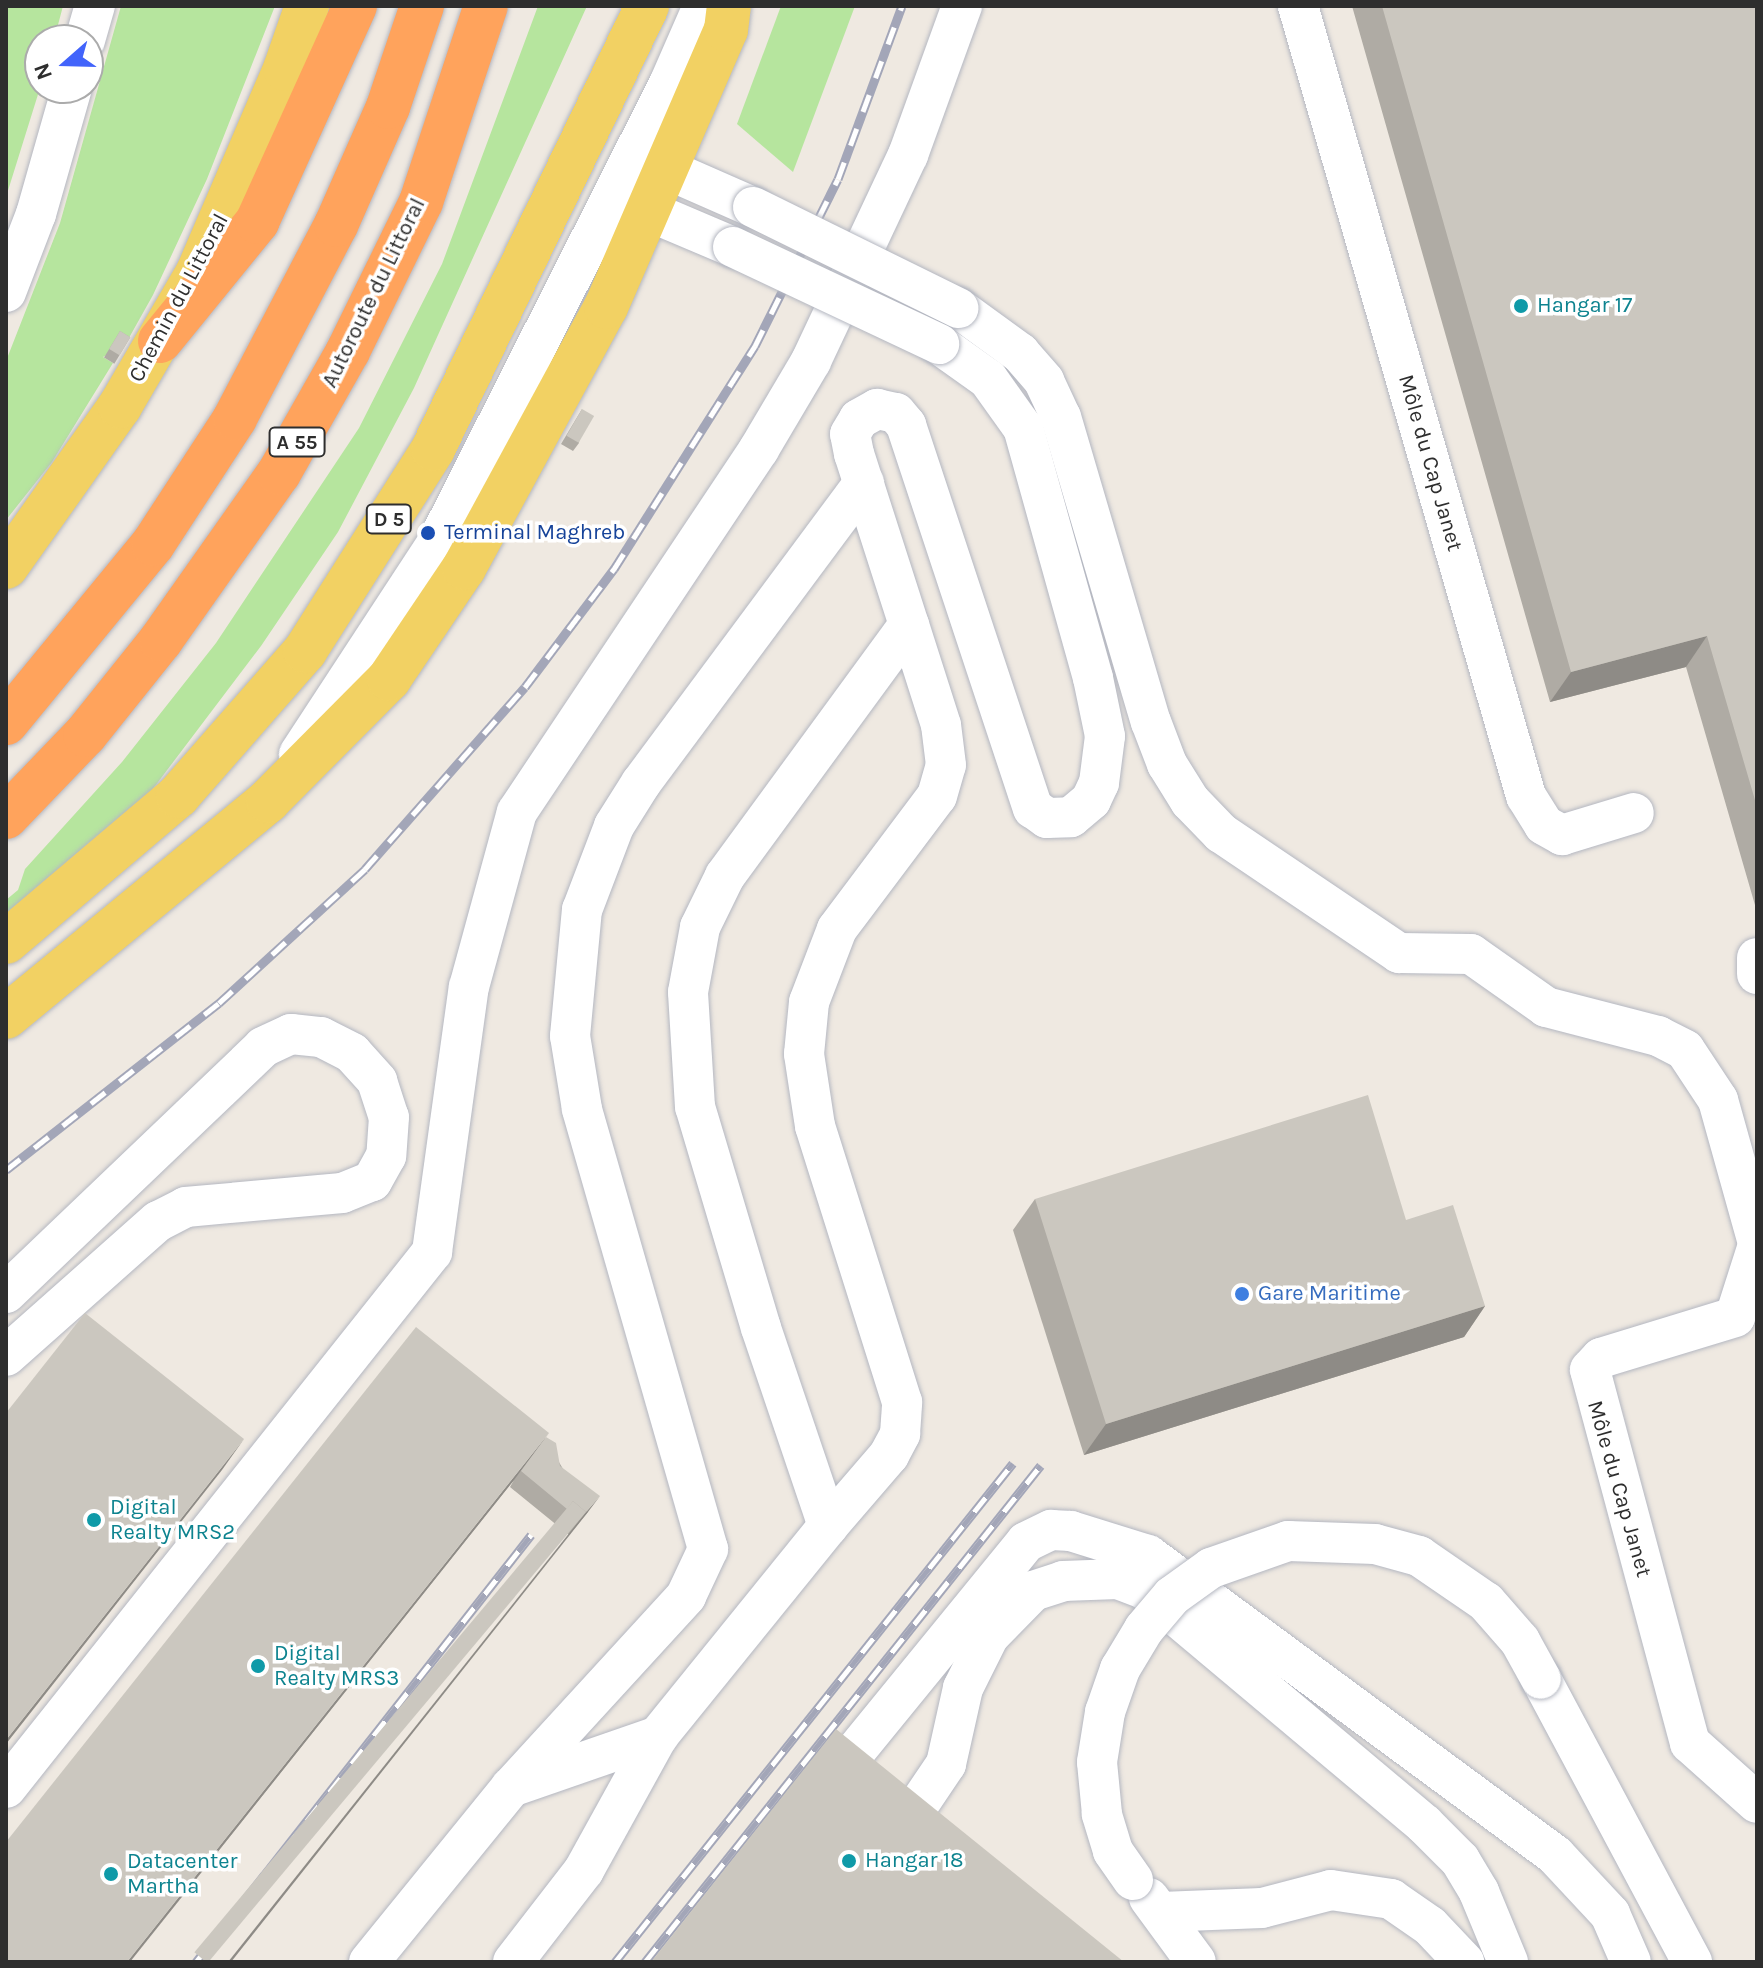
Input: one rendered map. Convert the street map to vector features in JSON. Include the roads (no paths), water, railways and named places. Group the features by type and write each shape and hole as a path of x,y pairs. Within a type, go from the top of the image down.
{"highway":[{"path":"160,341 257,222 355,6"},
{"name":"A 55","path":"6,723 153,544 235,418 336,225 388,107 422,6"},
{"name":"Autoroute du Littoral","path":"6,817 85,735 161,640 279,473 354,340 421,202 486,6"}],"main road":[{"name":"Chemin du Littoral","path":"6,567 160,341 230,203 307,6"},
{"name":"D 5","path":"6,942 178,796 305,651 433,449 647,6"},
{"path":"6,1017 268,801 389,679 464,568 602,314 633,194 664,168 726,12"}],"street":[{"path":"6,1788 432,1252 469,987 517,812 551,754 759,449 811,361 908,155 962,6"},
{"name":"Môle du Cap Janet","path":"1298,6 1526,796 1544,825 1562,835 1634,813"},
{"path":"513,1962 584,1870 658,1736 889,1455 900,1434 902,1402 815,1126 804,1054 809,1002 837,929 937,796 946,765 941,725 850,434 859,419 877,409 896,413 906,425 1033,808 1059,820 1082,812 1099,783 1105,736 1023,428 988,379 939,344 733,247 633,194 726,12"},
{"path":"6,292 36,214 67,104"},
{"path":"664,168 753,207 958,308 1020,353 1055,405 1151,722 1167,764 1190,801 1221,833 1399,953 1471,954 1546,1007 1658,1036 1685,1050 1718,1100 1757,1240"},
{"path":"369,1962 511,1787 686,1596 704,1568 708,1549 582,1109 570,1036 574,950 582,910 614,826 641,783 864,483"},
{"path":"828,1526 761,1328 695,1107 688,992 700,927 725,876 909,625"},
{"path":"1105,736 1151,722"},
{"path":"1757,958 1757,974"},
{"path":"6,1293 263,1047 291,1034 321,1037 352,1053 377,1081 389,1117 386,1156 365,1186 342,1193 186,1207 158,1221 6,1356"},
{"name":"Môle du Cap Janet","path":"1757,1248 1735,1317 1601,1358 1590,1370 1690,1743 1757,1803"},
{"path":"845,1764 1026,1542 1051,1530 1071,1531 1148,1555 1555,1855 1610,1914 1631,1962"},
{"path":"1196,1962 1113,1851 1102,1814 1097,1762 1105,1712 1120,1669 1144,1629 1172,1596 1211,1568 1288,1541 1375,1544 1419,1556 1486,1602 1520,1641 1692,1962"},
{"path":"917,1807 946,1764 963,1688 989,1636 1033,1591 1063,1581 1118,1579 1144,1589 1424,1824 1460,1860 1479,1892 1508,1962"},
{"path":"511,1787 658,1736"},
{"path":"1161,1912 1262,1908 1331,1890 1391,1899 1430,1926 1464,1962"}],"railway":[{"path":"6,1170 219,1003 365,869 525,687 614,569 755,346 838,179 902,6"},
{"path":"615,1962 1013,1463"},
{"path":"645,1962 1041,1465"},
{"path":"196,1962 531,1535"}],"place":[{"name":"Hangar 17","path":"1521,306"},
{"name":"Terminal Maghreb","path":"428,533"},
{"name":"Gare Maritime","path":"1242,1294"},
{"name":"Digital Realty MRS2","path":"94,1520"},
{"name":"Digital Realty MRS3","path":"258,1666"},
{"name":"Hangar 18","path":"849,1861"},
{"name":"Datacenter Martha","path":"111,1874"}]}
